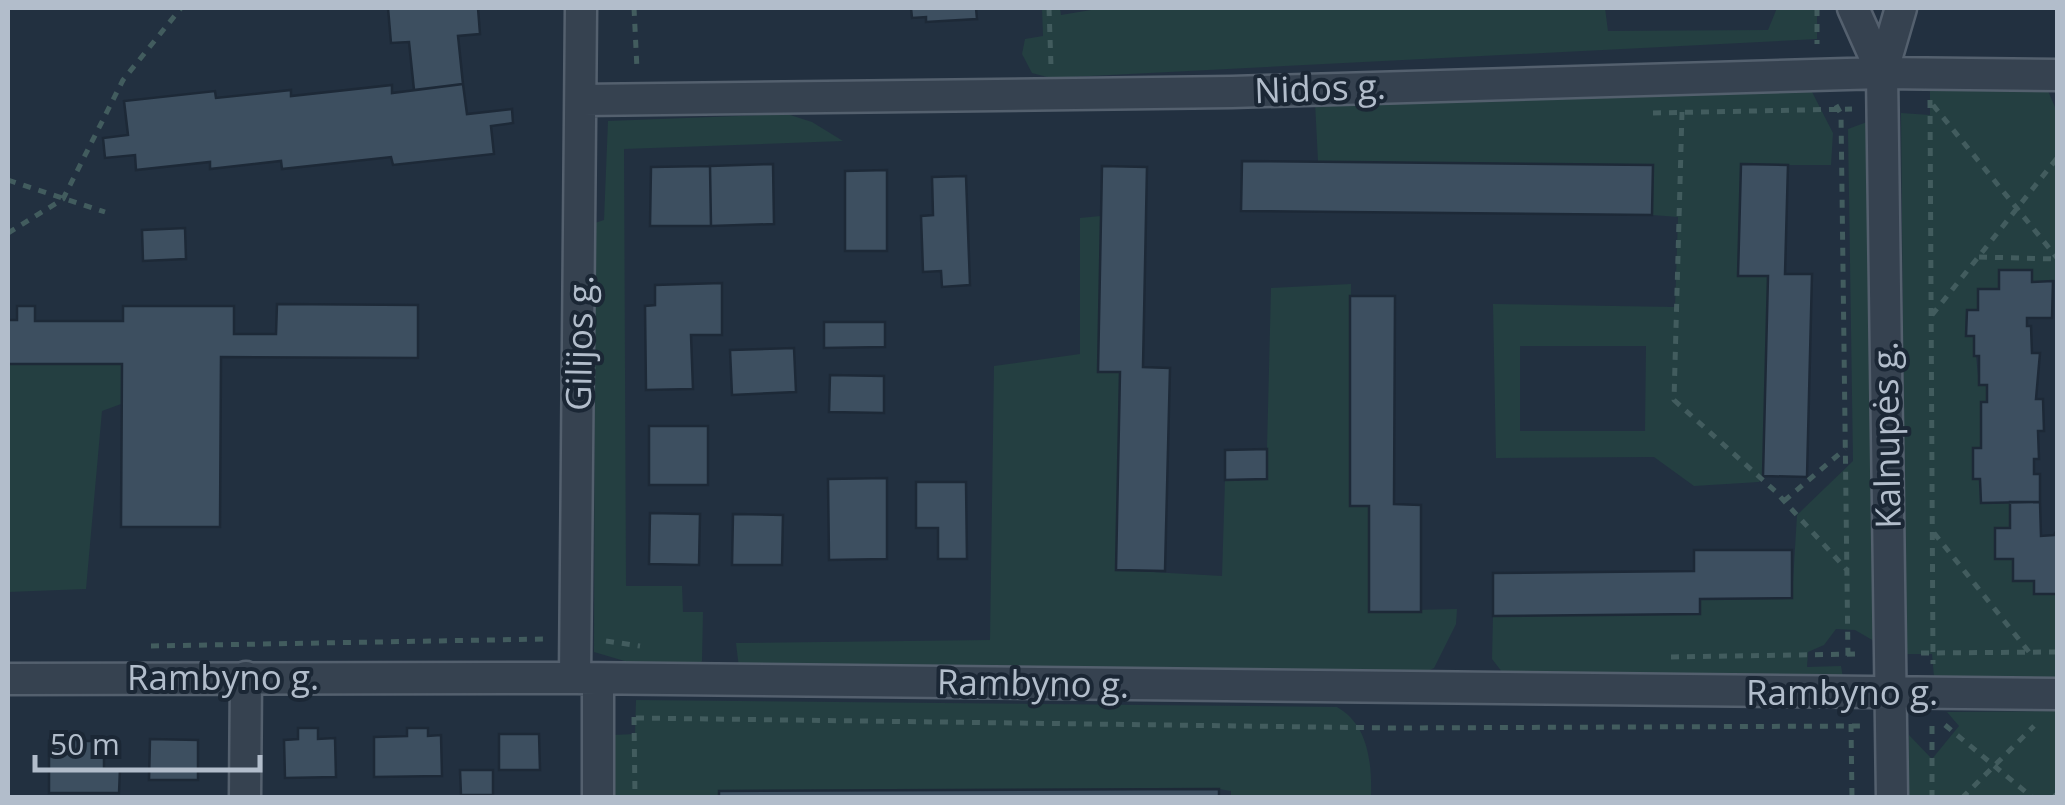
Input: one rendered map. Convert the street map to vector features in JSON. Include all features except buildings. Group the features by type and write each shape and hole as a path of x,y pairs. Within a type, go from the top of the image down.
{"street":[{"name":"Gilijos g.","path":"582,8 590,688 598,798"},
{"name":"Kalnupės g.","path":"1853,8 1882,73"},
{"name":"Kalnupės g.","path":"1892,798 1882,73 1901,8"},
{"name":"Nidos g.","path":"583,100 1052,94 1882,73 1930,87 2058,75"},
{"name":"Rambyno g.","path":"8,679 246,677 590,688 2058,694"},
{"path":"245,798 246,677"}],"path":[{"path":"8,232 63,199 123,80 181,8"},
{"path":"634,8 639,100"},
{"path":"1049,8 1052,94"},
{"path":"1817,8 1817,74 1841,114 1852,798"},
{"path":"1930,87 1948,101"},
{"path":"1930,87 2014,208 2056,259"},
{"path":"1930,87 1936,694 1932,798"},
{"path":"1682,112 1674,400 1784,500 1847,570"},
{"path":"1931,317 2058,157"},
{"path":"8,180 105,212"},
{"path":"1976,256 2056,259"},
{"path":"1784,500 1845,448"},
{"path":"1932,530 2029,652"},
{"path":"590,688 636,718 1393,728 1960,726"},
{"path":"635,798 636,718"},
{"path":"1944,726 2032,798"},
{"path":"2016,726 2046,726"},
{"path":"1962,798 2034,726"}],"green space":[{"path":"1042,8 1060,8 1061,15 1103,8 1605,8 1608,31 1768,30 1777,8 1817,8 1817,39 1051,78 1032,73 1022,54 1025,39 1043,36"},
{"path":"1930,83 2046,86 2057,112 2056,280 2032,282 2032,270 1999,270 1999,289 1978,289 1978,310 1967,311 1966,335 1974,336 1979,385 1987,385 1987,402 1981,402 1981,448 1973,449 1973,479 1980,479 2010,502 2010,528 1995,528 1995,559 2013,559 2013,581 2034,581 2057,594 2057,678 1934,677 1932,654 1906,654 1901,113 1930,115"},
{"path":"1810,88 1833,133 1831,165 1741,165 1739,276 1768,276 1763,476 1759,482 1694,486 1654,457 1496,458 1493,304 1675,307 1678,217 1652,215 1653,165 1318,161 1315,102","holes":["1520,346 1646,346 1645,431 1520,431"]},
{"path":"787,114 812,122 843,141 624,149 626,586 682,586 683,612 703,612 702,661 697,667 655,670 594,652 595,223 604,220 608,121"},
{"path":"1867,122 1880,630 1874,641 1855,630 1836,629 1824,645 1808,652 1807,667 1841,666 1843,678 1506,677 1492,659 1493,616 1700,614 1700,599 1792,598 1797,515 1853,461 1848,129"},
{"path":"1101,216 1098,371 1120,372 1116,570 1222,576 1225,480 1267,449 1271,288 1351,284 1350,506 1369,506 1369,611 1457,609 1456,624 1434,668 1417,676 739,668 736,643 990,640 994,366 1080,354 1080,218"},
{"path":"8,364 122,364 121,404 102,411 86,589 8,592"},
{"path":"636,700 1337,707 1362,735 1371,772 1371,798 1231,797 1231,791 1219,789 720,791 719,797 612,798 613,735 635,734"},
{"path":"2057,711 2057,797 1909,797 1909,735 1932,759 1959,726 1947,712"}]}
